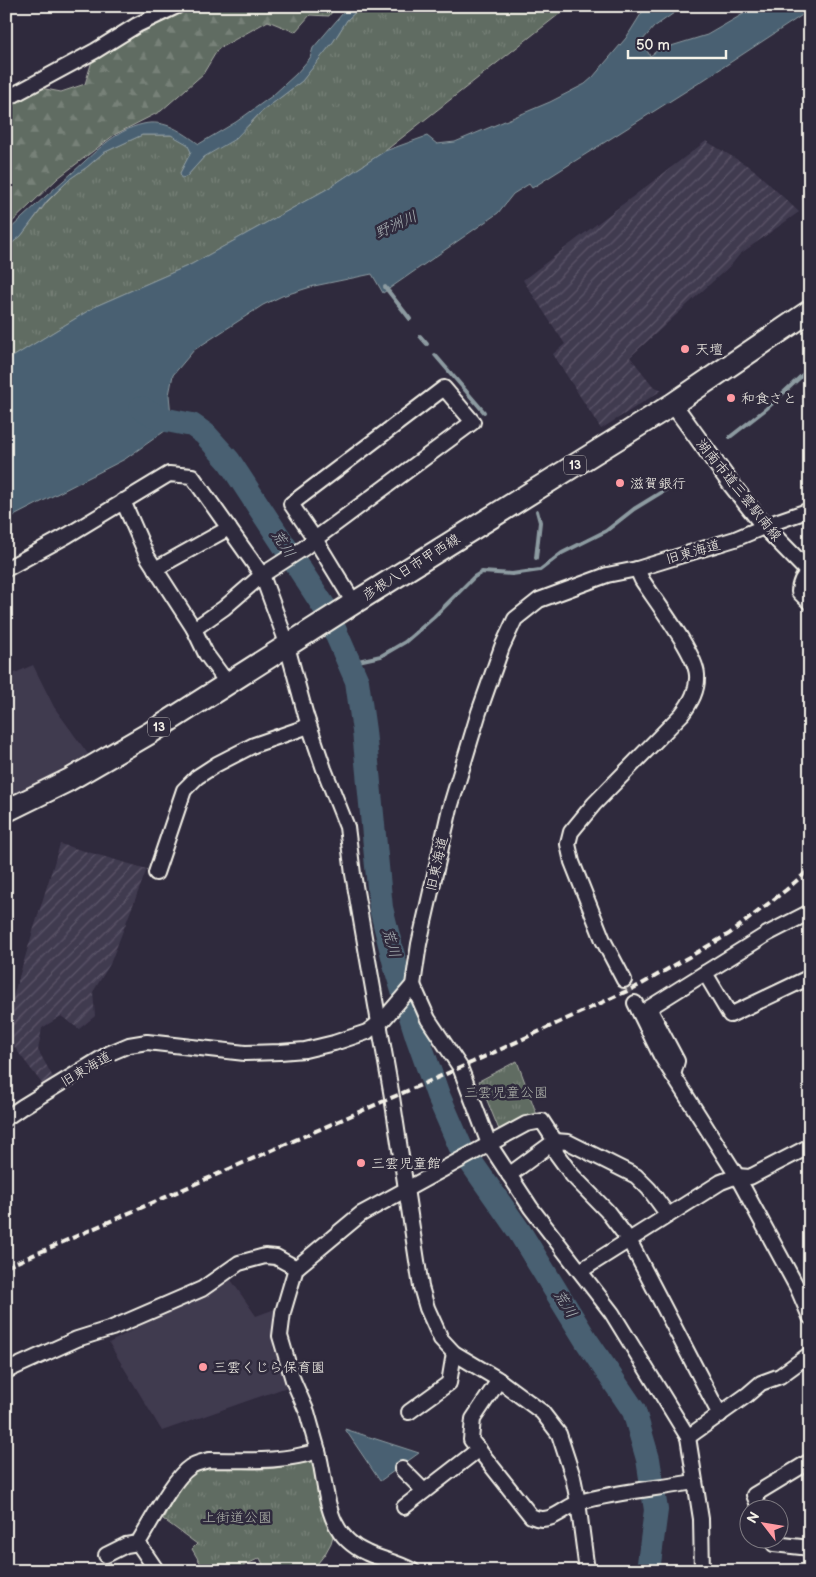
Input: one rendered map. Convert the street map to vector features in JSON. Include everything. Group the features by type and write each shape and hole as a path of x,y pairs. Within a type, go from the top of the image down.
{"main road":[{"name":"彦根八日市甲西線","path":"6,812 69,780 228,684 673,404 810,312"}],"street":[{"path":"6,99 137,25 176,6"},
{"path":"194,629 224,608 264,574 309,544 473,422 444,388 291,504 309,544 346,608"},
{"name":"湖南市道三雲駅南線","path":"673,404 765,527 809,571"},
{"path":"6,570 169,474 192,476 264,574 324,769 348,827 353,874 382,1020 405,1191 421,1287 432,1321 441,1339 454,1353 499,1380 542,1412 559,1434 573,1477 587,1571"},
{"path":"123,501 146,556 194,629 206,654 228,684"},
{"name":"旧東海道","path":"6,1118 110,1053 129,1045 147,1042 245,1053 280,1052 305,1050 367,1032 382,1020 413,984 419,944 450,808 479,712 502,647 516,620 539,600 607,575 637,569 736,539 810,510"},
{"path":"155,569 229,528"},
{"path":"624,980 603,940 572,862 568,844 571,832 594,804 682,714 692,700 697,675 695,664 687,649 642,580 637,569"},
{"path":"809,571 800,583 799,592 810,603"},
{"path":"156,873 184,790 197,777 217,764 254,745 310,726"},
{"path":"673,1075 677,1061 649,1008 767,934 810,912"},
{"path":"705,973 730,1015 810,977"},
{"path":"413,984 428,1019 460,1067 485,1147 509,1175 531,1208 612,1313 688,1437 701,1519 702,1571"},
{"path":"635,1003 661,1056 804,1286 810,1317"},
{"path":"413,1571 389,1559 368,1554 355,1547 338,1530 330,1515 318,1451 307,1412 293,1380 280,1336 283,1312 296,1268 361,1214 378,1203 405,1191 526,1124 542,1121 555,1141 556,1153 572,1175 606,1211 629,1240 720,1415"},
{"path":"509,1175 555,1141 568,1142 636,1176 650,1189 668,1215"},
{"path":"580,1271 722,1182 737,1176 750,1177 810,1146"},
{"path":"6,1371 77,1339 112,1328 202,1290 239,1263 265,1256 276,1257 296,1268"},
{"path":"409,1412 449,1383 454,1353"},
{"path":"688,1437 761,1383 780,1376 810,1354"},
{"path":"499,1380 473,1419 471,1440 531,1516 540,1521 548,1519 578,1502 632,1491 694,1482"},
{"path":"404,1507 479,1449"},
{"path":"106,1555 138,1543 180,1477 189,1467 199,1462 209,1460 271,1461 318,1451"},
{"path":"756,1500 754,1495 810,1461"},
{"path":"402,1469 424,1491"},
{"path":"138,1543 157,1571"},
{"path":"788,1546 810,1548"}],"shaded area":[{"path":"706,141 753,169 799,212 740,254 732,264 630,357 653,386 662,390 601,429 553,354 565,344 523,280"},
{"path":"33,665 54,707 88,754 9,799 6,794 6,677"},
{"path":"60,844 147,869 110,964 93,992 95,1016 79,1029 61,1016 42,1028 38,1050 54,1079 43,1085 6,1036 6,1019"},
{"name":"三雲くじら保育園","path":"229,1277 256,1316 275,1309 273,1348 290,1386 162,1431 109,1343"}],"green space":[{"path":"187,6 336,6 329,16 310,15 295,32 268,21 218,49 203,74 161,111 114,135 58,178 6,228 6,102 35,87 61,92 85,84 92,61 134,30"},
{"path":"362,6 572,6 385,151 327,189 192,264 96,306 6,361 6,248 21,236 47,202 71,178 103,153 142,135 171,135 188,144 191,152 180,173 186,177 204,157 249,125 260,113 302,81 333,42 347,20"},
{"name":"三雲児童公園","path":"517,1061 537,1115 502,1137 479,1081"},
{"name":"上街道公園","path":"315,1461 321,1494 333,1536 325,1554 318,1563 305,1571 266,1571 260,1558 232,1571 205,1571 192,1549 197,1544 163,1519 188,1478 200,1470 218,1467 265,1469"}],"water":[{"path":"349,6 362,6 347,20 333,42 302,81 260,113 235,139 204,157 186,177 181,178 180,173 191,152 187,144 171,135 142,135 103,153 71,178 47,201 21,236 6,248 6,233 113,137 133,127 159,123 173,128 199,144 236,122 272,96 296,74 310,58 313,48"},
{"name":"野洲川","path":"646,6 684,6 654,27 642,41 650,56 658,50 707,35 757,6 810,6 810,10 702,81 532,188 529,184 513,194 498,213 383,293 372,274 314,286 282,296 263,305 194,350 173,375 169,395 172,426 125,459 6,520 6,361 96,306 192,264 327,189 385,151 427,136 437,144 455,142 550,102 585,84 626,38"},
{"path":"345,1429 419,1453 380,1481"}],"waterway":[{"path":"385,287 410,319"},
{"path":"420,336 427,344"},
{"path":"435,355 484,412"},
{"path":"730,437 766,409 810,368"},
{"name":"荒川","path":"141,408 162,419 192,425 205,434 229,461 325,608 357,681 364,731 381,908 396,968 417,1036 438,1095 461,1148 519,1231 586,1340 634,1411 648,1459 656,1510 648,1571"},
{"path":"349,663 381,656 405,642 434,617 474,577 482,572 512,574 540,570 562,553 606,531 634,509 678,482"},
{"path":"536,558 540,522 537,511"}],"tunnel":[{"path":"624,980 635,1003"}],"railway":[{"path":"6,1267 473,1062 640,985 729,934 810,869"}],"place":[{"name":"天壇","path":"685,349"},
{"name":"和食さと","path":"731,398"},
{"name":"滋賀銀行","path":"620,483"},
{"name":"三雲児童館","path":"361,1163"},
{"name":"三雲くじら保育園","path":"203,1367"}]}
